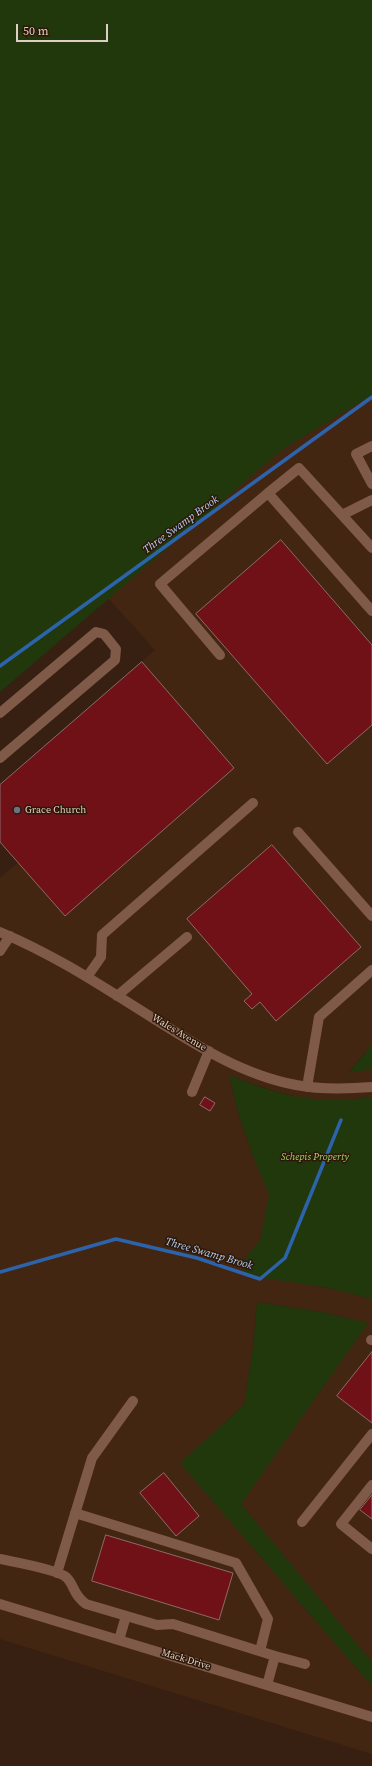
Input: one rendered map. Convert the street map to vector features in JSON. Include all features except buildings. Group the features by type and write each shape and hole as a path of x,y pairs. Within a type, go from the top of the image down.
{"street":[{"path":"372,446 356,454 372,484"},
{"path":"220,655 160,584 299,468 372,548"},
{"path":"268,493 372,611"},
{"path":"342,515 372,500"},
{"path":"0,713 96,632 104,634 116,649 115,660 0,758"},
{"path":"87,977 101,957 102,935 253,803"},
{"path":"298,832 372,916"},
{"path":"0,950 5,934"},
{"name":"Wales Avenue","path":"5,934 87,977 209,1051 253,1072 286,1083 307,1087 335,1089 372,1087"},
{"path":"117,996 187,937"},
{"path":"307,1087 319,1018 372,970"},
{"path":"192,1092 209,1051"},
{"path":"57,1573 92,1458 133,1401"},
{"path":"302,1522 372,1434"},
{"path":"372,1485 341,1524 372,1549"},
{"path":"75,1513 236,1563 268,1619 260,1651"},
{"path":"0,1559 30,1565 66,1577 79,1599 86,1604 157,1625 173,1624 305,1664"},
{"name":"Mack Drive","path":"0,1604 372,1717"},
{"path":"119,1640 126,1616"},
{"path":"267,1685 275,1656"}],"shaded area":[{"path":"0,0 372,199 372,1044 349,1072 372,1069 372,1097 338,1101 306,1099 275,1091 229,1076 239,1116 253,1156 270,1195 260,1240 244,1260 303,1283 372,1299 372,1662 241,1504 368,1323 321,1312 257,1302 253,1348 244,1405 180,1463 369,1683 372,1684 372,1754 0,1639 0,878 18,863 0,785 155,650 90,578"}],"green space":[{"path":"0,0 372,0 372,395 283,449 0,692"},
{"path":"372,1044 372,1069 349,1073"},
{"name":"Schepis Property","path":"229,1075 265,1088 299,1097 334,1100 372,1097 372,1299 324,1287 243,1275 244,1260 260,1240 269,1195 239,1116"},
{"path":"257,1302 321,1312 368,1323 241,1504 372,1662 372,1684 369,1683 180,1463 244,1405 253,1348"}],"waterway":[{"name":"Three Swamp Brook","path":"0,666 372,397"},
{"name":"Three Swamp Brook","path":"0,1272 116,1239 197,1258 260,1279 285,1258 341,1120"}],"place":[{"name":"Grace Church","path":"17,810"}]}
